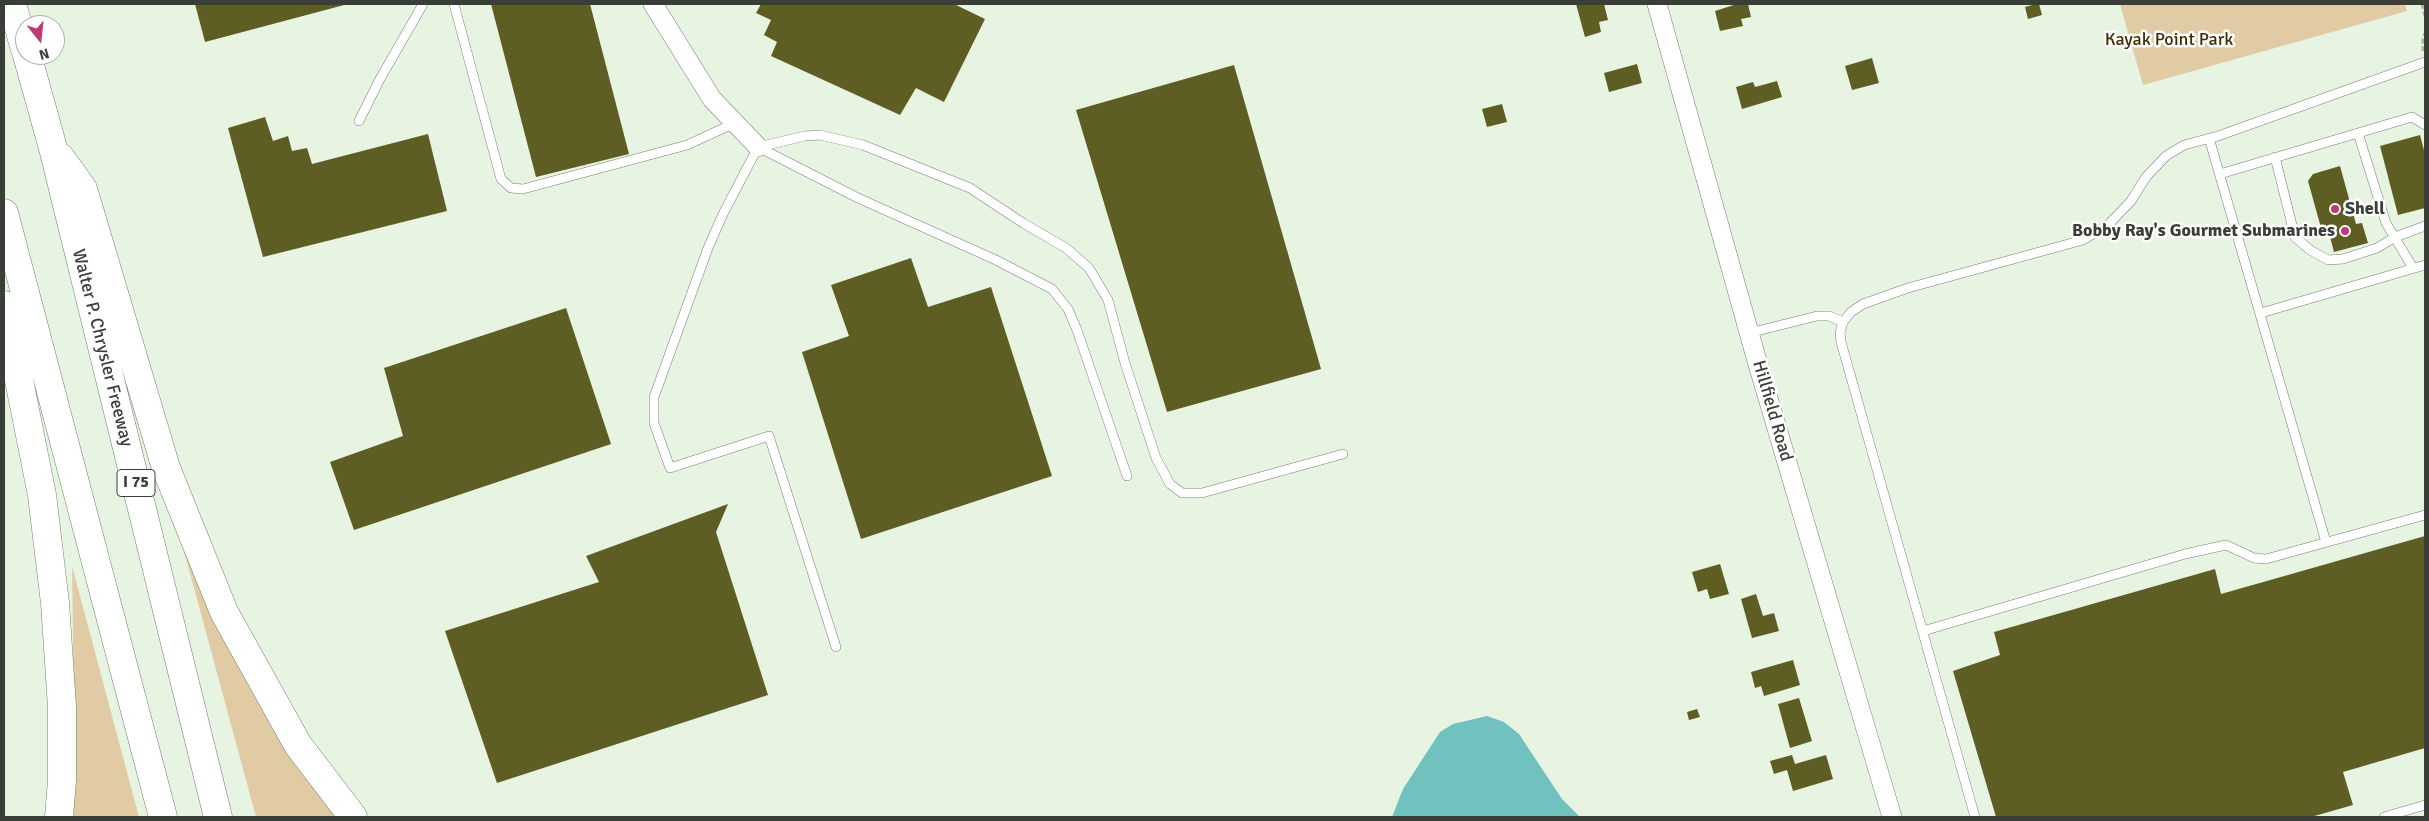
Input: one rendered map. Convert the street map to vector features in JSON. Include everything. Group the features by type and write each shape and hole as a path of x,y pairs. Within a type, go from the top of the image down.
{"highway":[{"name":"Walter P. Chrysler Freeway","path":"30,65 53,148 218,817"},
{"path":"53,148 83,189 166,468 224,612 298,745 352,817"},
{"path":"4,213 163,817"},
{"path":"4,305 42,494 55,603 62,707 62,780 59,817"}],"street":[{"path":"653,4 712,99 758,148"},
{"name":"Hillfield Road","path":"1658,4 1749,333 1892,817"}],"lane":[{"path":"359,121 380,79 423,4"},
{"path":"454,4 501,179 511,188 523,188 687,145 735,123"},
{"path":"1976,817 1841,342 1840,333 1843,322 1851,312 1863,304 1908,288 2083,240 2108,226 2130,201 2146,176 2166,156 2184,145 2209,138 2425,62"},
{"path":"2220,174 2412,117 2425,126"},
{"path":"2358,133 2386,223 2413,268"},
{"path":"836,647 769,436 670,468 654,423 654,397 708,248 723,214 758,148 805,136 820,135 863,145 970,188 1066,248 1089,268 1108,300 1125,363 1156,458 1170,484 1182,493 1202,493 1342,454"},
{"path":"2209,138 2326,542"},
{"path":"758,148 858,198 996,260 1052,289 1068,309 1074,323 1127,476"},
{"path":"2275,157 2295,237 2310,250 2328,260 2343,259 2377,248 2395,237 2425,226"},
{"path":"2261,313 2425,265"},
{"path":"1749,333 1817,316 1829,316 1843,322"},
{"path":"1923,631 2141,566 2226,545 2254,558 2266,559 2425,515"},
{"path":"2384,817 2425,805"}],"path":[{"path":"2422,4 2425,16"}],"green space":[{"name":"Kayak Point Park","path":"2120,4 2405,4 2407,11 2143,85"},
{"path":"181,540 336,817 256,817"},
{"path":"72,566 139,817 71,817 74,714"}],"water":[{"path":"1487,716 1504,722 1519,734 1562,799 1580,817 1392,817 1403,789 1440,732 1453,724"}],"building":[{"path":"195,4 348,4 205,42"},
{"path":"491,4 590,4 629,154 536,177"},
{"path":"761,4 954,4 985,19 944,102 916,88 900,115 771,56 777,42 764,35 771,20 756,13"},
{"path":"1576,4 1604,4 1608,20 1599,22 1601,32 1585,37"},
{"path":"1737,4 1748,4 1751,17 1741,19 1743,26 1720,31 1715,11"},
{"path":"2039,4 2042,15 2028,19 2025,7"},
{"path":"1872,58 1879,83 1852,90 1845,66"},
{"path":"1637,64 1642,83 1609,92 1604,73"},
{"path":"1234,65 1321,369 1167,412 1076,110"},
{"path":"1777,81 1782,97 1742,109 1736,87 1753,82 1755,87"},
{"path":"1502,104 1507,122 1487,127 1482,109"},
{"path":"265,117 273,141 288,136 292,151 307,148 312,164 428,134 447,211 263,257 228,128"},
{"name":"Shell","path":"2420,135 2425,154 2425,208 2398,215 2380,146"},
{"path":"2340,166 2356,224 2362,223 2368,243 2334,252 2329,233 2323,235 2308,181 2313,174"},
{"path":"911,258 928,307 991,287 1052,476 861,539 802,352 849,336 831,285"},
{"path":"566,308 611,444 354,530 330,462 403,436 384,368"},
{"path":"728,504 716,532 768,695 497,783 445,631 599,582 586,556"},
{"path":"2425,536 2425,748 2343,772 2353,805 2311,817 1996,817 1953,671 2000,655 1994,632 2215,569 2221,594"},
{"path":"1720,564 1729,594 1710,599 1707,589 1698,592 1692,572"},
{"path":"1756,594 1763,616 1774,613 1779,631 1752,638 1741,599"},
{"path":"1793,660 1800,685 1764,696 1761,686 1755,688 1751,672"},
{"path":"1799,698 1812,741 1790,748 1778,704"},
{"path":"1697,709 1700,717 1689,720 1687,712"},
{"path":"1792,755 1795,764 1826,755 1833,779 1793,791 1787,770 1774,774 1770,761"}],"place":[{"name":"Shell","path":"2335,209"},
{"name":"Bobby Ray's Gourmet Submarines","path":"2345,231"}]}
